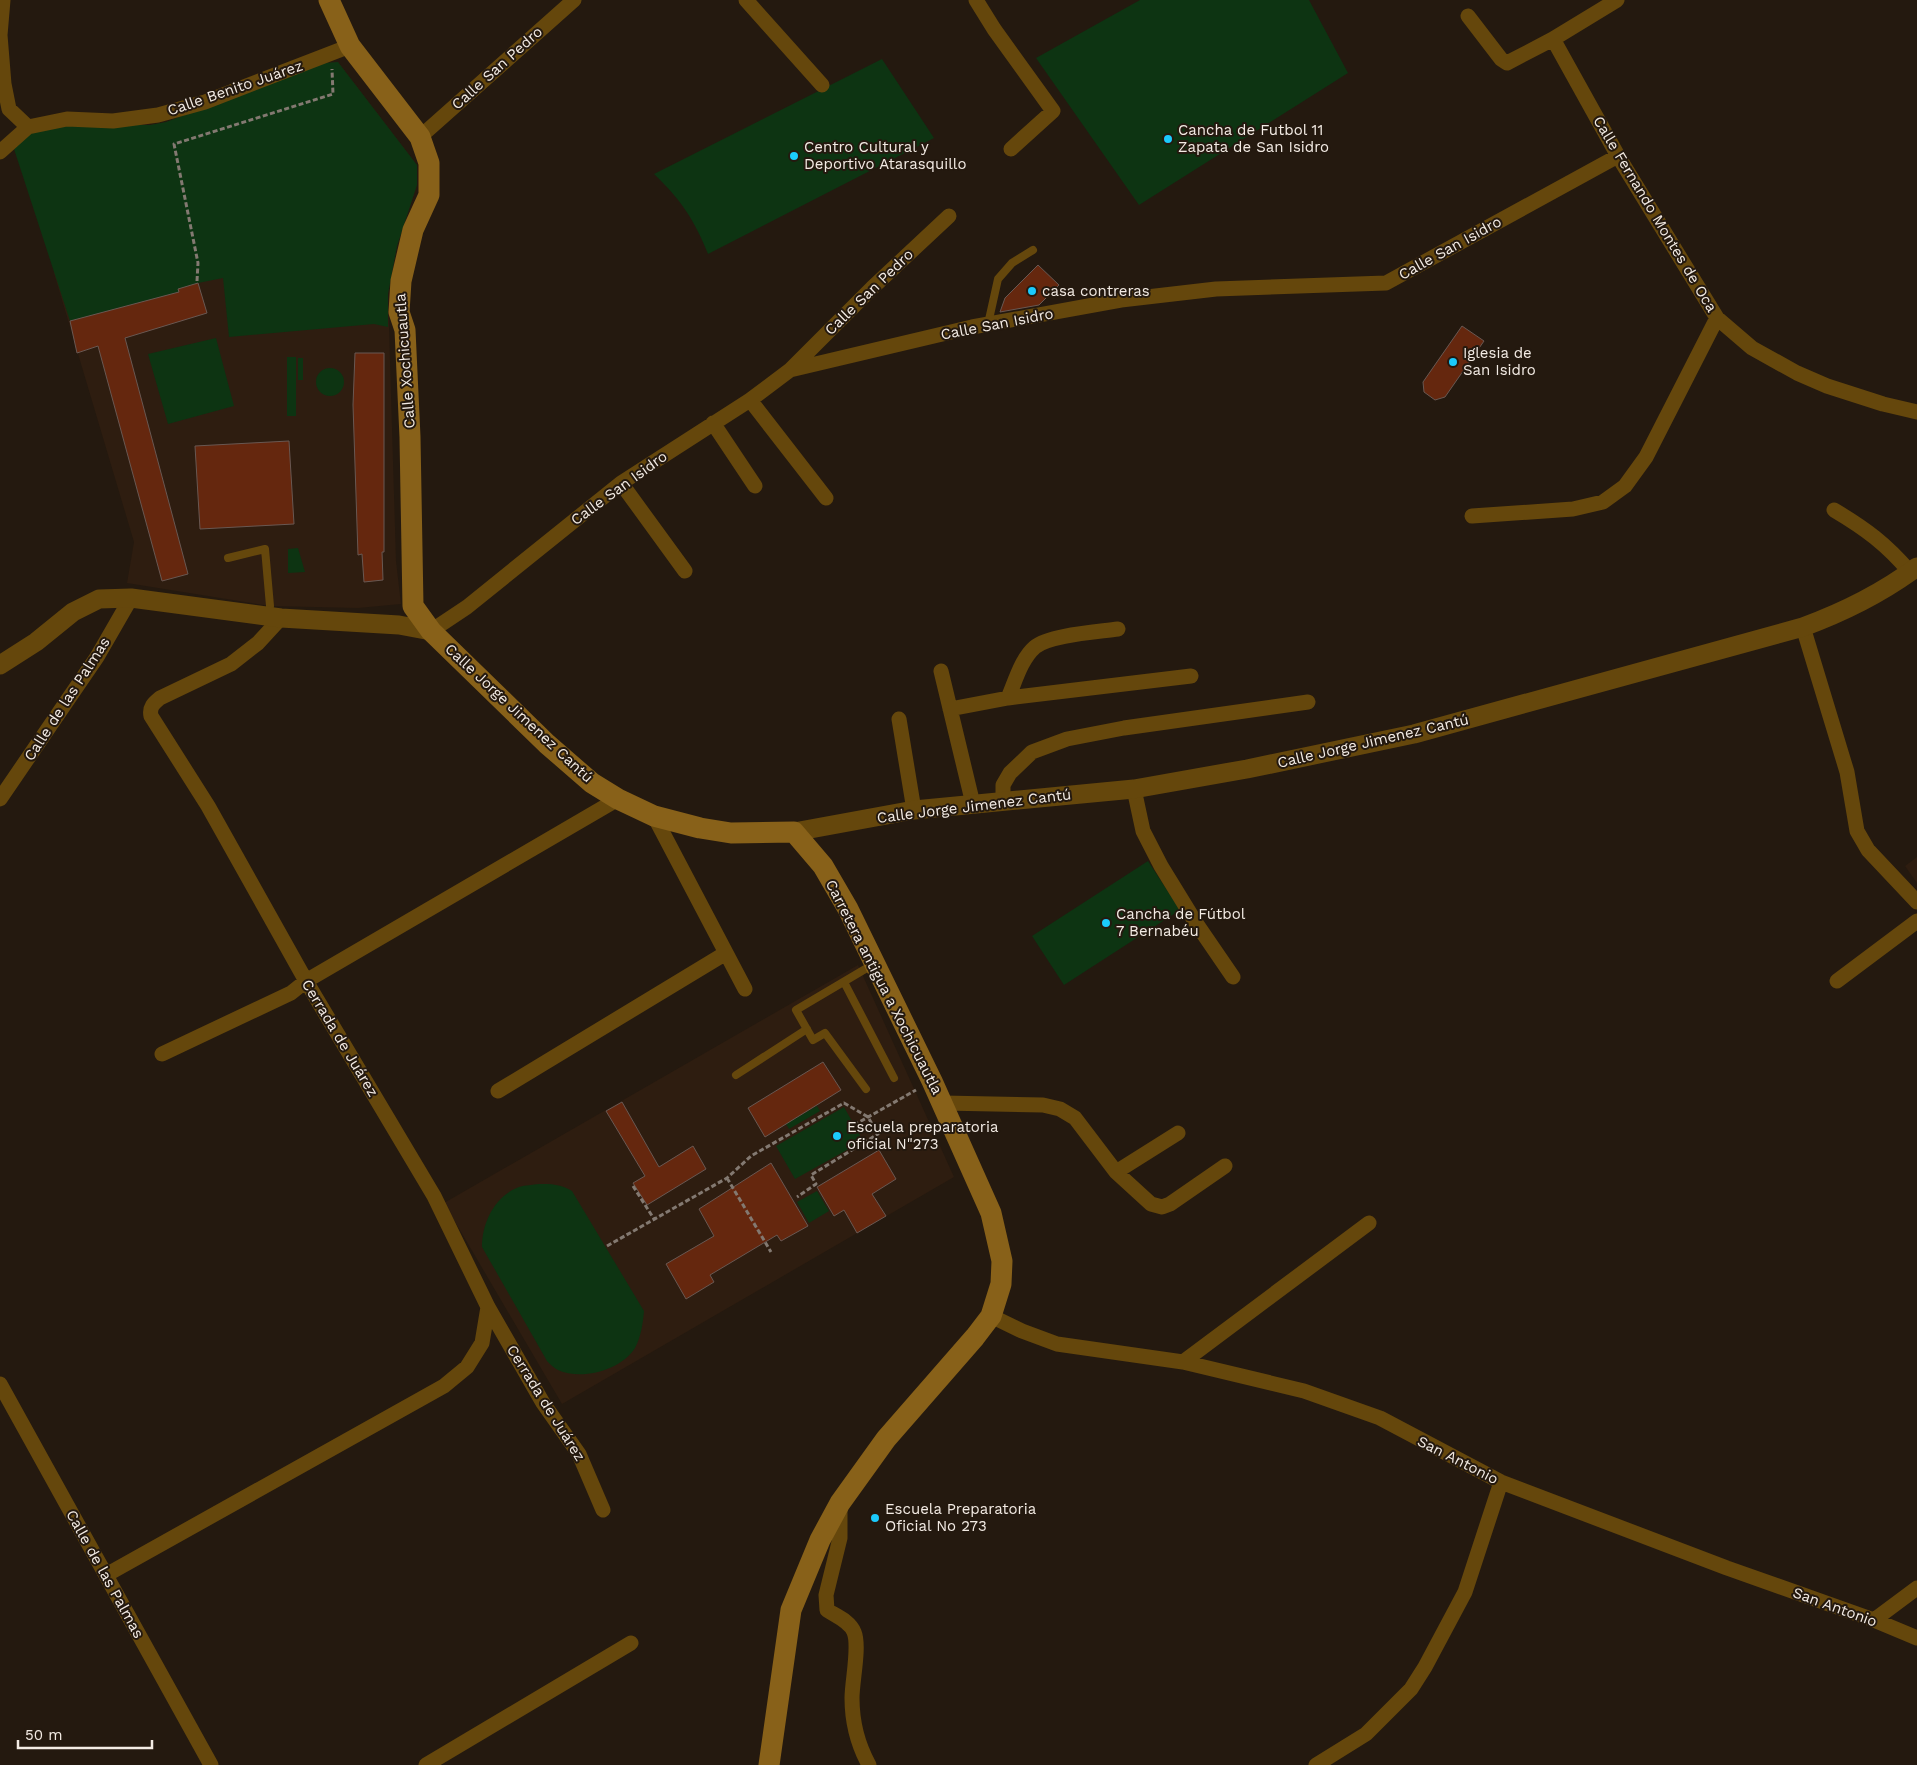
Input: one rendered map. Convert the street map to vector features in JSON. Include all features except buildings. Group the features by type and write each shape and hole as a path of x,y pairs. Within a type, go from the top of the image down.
{"main road":[{"name":"Calle Xochicuautla","path":"329,0 343,49 420,137 429,163 429,195 413,230 401,281 399,312 405,330 410,437 413,606 431,631"},
{"name":"Calle Jorge Jimenez Cantú","path":"431,631 547,744 592,783 618,799 654,816 700,828 731,833 794,832"},
{"name":"Carretera antigua a Xochicuautla","path":"769,1765 791,1610 820,1540 840,1504 886,1439 975,1337 990,1316 1001,1284 1002,1261 991,1214 943,1103 848,909 823,866 794,832"}],"street":[{"path":"0,152 28,127 9,109 4,84 0,35 3,0"},
{"name":"Calle San Pedro","path":"420,137 574,0"},
{"path":"746,0 822,85"},
{"path":"976,0 994,29 1053,111 1011,149"},
{"path":"1468,16 1501,59 1507,63 1553,39 1597,5 1617,0"},
{"name":"Calle Fernando Montes de Oca","path":"1553,39 1618,156 1717,318 1752,348 1797,373 1827,386 1883,404 1917,412"},
{"name":"Calle Benito Juárez","path":"28,127 67,119 113,121 158,115 205,102 343,49"},
{"name":"Calle San Isidro","path":"431,631 447,622 621,483 750,400 790,370 988,324 1121,300 1216,289 1386,283 1618,156"},
{"name":"Calle San Pedro","path":"790,370 872,288 950,216"},
{"path":"1472,516 1573,509 1603,502 1625,486 1646,457 1717,318"},
{"path":"750,400 826,498"},
{"path":"713,423 755,486"},
{"path":"621,483 685,571"},
{"path":"1834,510 1878,538 1914,569"},
{"name":"Calle Jorge Jimenez Cantú","path":"794,832 914,810 1134,789 1247,769 1414,734 1803,627 1872,598 1914,569"},
{"name":"Calle Jorge Jimenez Cantú","path":"0,665 36,642 73,612 99,598 131,598 274,618 399,625 431,631"},
{"name":"Calle de las Palmas","path":"0,799 96,657 131,598"},
{"name":"Cerrada de Juárez","path":"274,618 258,644 231,664 160,698 152,705 150,711 152,720 208,806 306,982 434,1196 488,1307 543,1403 579,1454 603,1510"},
{"path":"1803,627 1848,772 1857,831 1868,850 1917,902"},
{"path":"1008,698 1025,658 1035,647 1051,639 1118,629"},
{"path":"941,671 973,804"},
{"path":"950,709 1008,698 1191,676"},
{"path":"1004,801 1003,785 1010,774 1032,752 1067,739 1124,728 1308,702"},
{"path":"899,720 914,810"},
{"path":"1134,789 1143,831 1161,866 1196,923 1233,977"},
{"path":"162,1054 291,993 306,982 618,799"},
{"path":"654,816 746,989"},
{"path":"1837,981 1917,921"},
{"path":"498,1091 726,953"},
{"path":"943,1103 1043,1105 1060,1109 1075,1118 1116,1172 1152,1204 1162,1207 1170,1204 1225,1166"},
{"path":"1116,1172 1178,1133"},
{"path":"1183,1362 1370,1223"},
{"path":"106,1575 444,1386 467,1367 482,1343 488,1307"},
{"name":"San Antonio","path":"990,1316 1022,1331 1057,1344 1183,1362 1304,1391 1380,1418 1501,1482 1727,1568 1874,1620 1917,1638"},
{"name":"Calle de las Palmas","path":"0,1384 211,1765"},
{"path":"1316,1765 1366,1734 1411,1689 1425,1667 1465,1592 1501,1482"},
{"path":"840,1504 840,1538 826,1595 827,1610 845,1621 854,1631 856,1642 852,1698 856,1734 869,1765"},
{"path":"1874,1620 1917,1588"},
{"path":"426,1765 631,1643"}],"lane":[{"path":"988,324 998,279 1012,263 1033,250"},
{"path":"228,558 266,549 270,606 274,618"},
{"path":"866,1089 825,1034 813,1040 796,1010 874,964"},
{"path":"844,982 894,1078"},
{"path":"736,1075 807,1029"}],"path":[{"path":"197,281 198,263 174,144 333,94 332,63 343,49"},
{"path":"854,1125 932,1081"},
{"path":"607,1246 727,1178 751,1156 844,1102 868,1117 878,1134 810,1175 816,1184 797,1197"},
{"path":"727,1178 771,1252"},
{"path":"633,1186 654,1219"}],"shaded area":[{"path":"338,62 417,165 417,185 397,246 388,294 396,561 401,604 358,608 270,606 127,583 134,542 54,273 68,125 150,125 166,122 325,63"},
{"path":"1917,857 1917,883 1905,866"},
{"name":"Escuela preparatoria oficial N\"273","path":"858,965 954,1177 562,1404 444,1203"}],"green space":[{"name":"Cancha de Futbol 11 Zapata de San Isidro","path":"1140,0 1309,0 1348,73 1139,205 1036,58"},
{"name":"Centro Cultural y Deportivo Atarasquillo","path":"882,59 934,138 708,254 686,211 654,174"},
{"path":"338,62 417,165 417,185 397,246 388,294 388,327 374,324 229,337 223,278 198,283 187,319 165,296 70,321 14,149 32,130 68,125 150,125 166,122 325,63"},
{"path":"216,338 234,406 168,424 148,354"},
{"path":"287,357 296,357 296,416 287,416"},
{"path":"298,358 303,358 303,380 298,380"},
{"path":"330,368 340,372 344,382 340,392 330,396 320,392 316,382 320,372"},
{"path":"298,548 305,572 288,573 288,549"},
{"name":"Cancha de Fútbol 7 Bernabéu","path":"1148,861 1180,910 1064,985 1032,936"},
{"path":"817,1106 820,1111 789,1129 786,1124"},
{"path":"844,1107 863,1141 795,1179 776,1146"},
{"path":"552,1184 572,1191 644,1311 640,1335 635,1348 629,1356 611,1368 589,1374 568,1373 557,1369 547,1361 482,1247 487,1219 497,1203 519,1187"},
{"path":"817,1191 829,1211 809,1223 797,1202"}],"place":[{"name":"Cancha de Futbol 11 Zapata de San Isidro","path":"1168,139"},
{"name":"Centro Cultural y Deportivo Atarasquillo","path":"794,156"},
{"name":"casa contreras","path":"1032,291"},
{"name":"Iglesia de San Isidro","path":"1453,362"},
{"name":"Cancha de Fútbol 7 Bernabéu","path":"1106,923"},
{"name":"Escuela preparatoria oficial N\"273","path":"837,1136"},
{"name":"Escuela Preparatoria Oficial No 273","path":"875,1518"}]}
